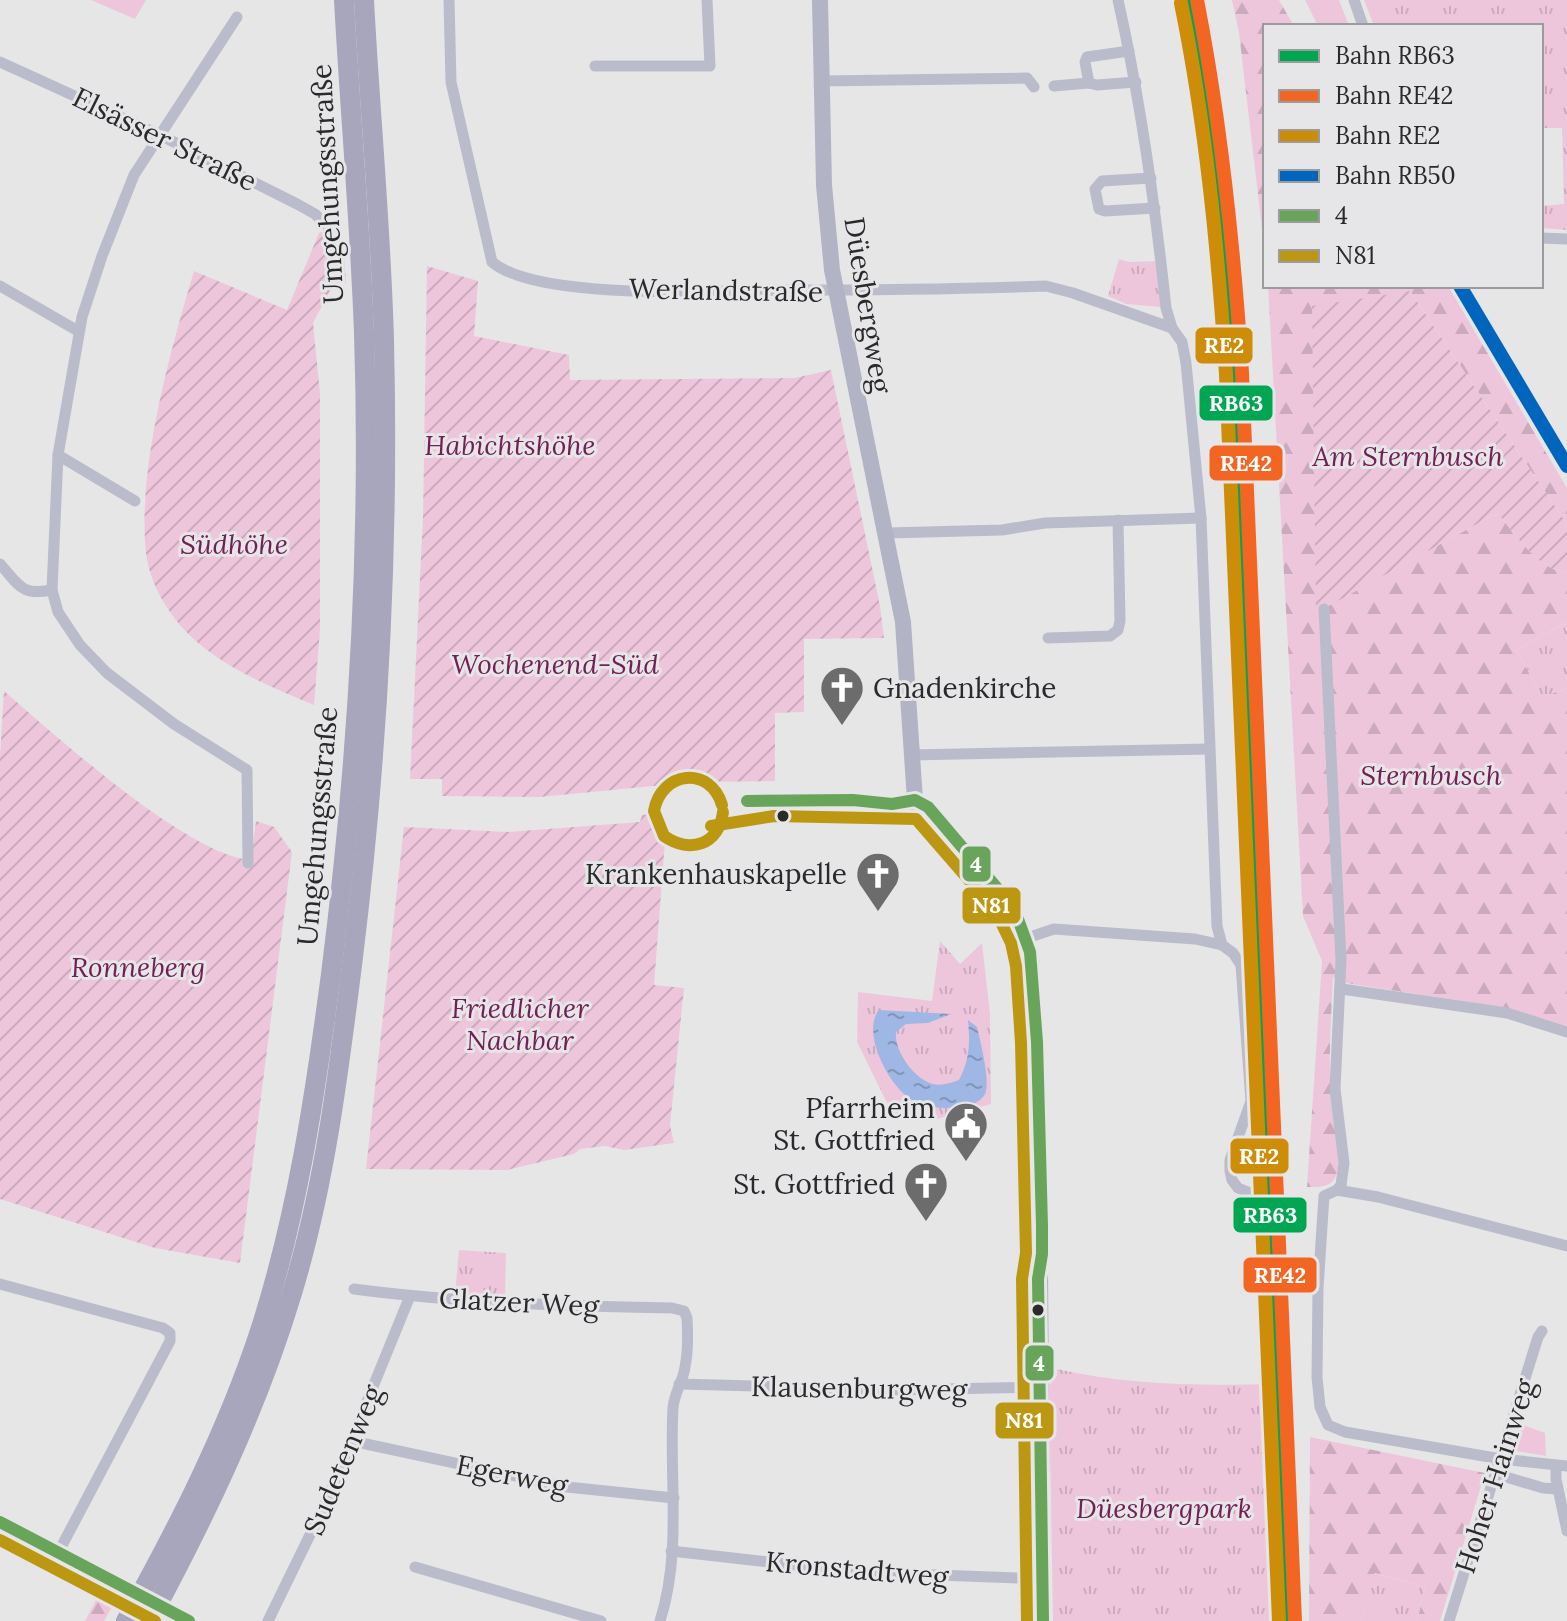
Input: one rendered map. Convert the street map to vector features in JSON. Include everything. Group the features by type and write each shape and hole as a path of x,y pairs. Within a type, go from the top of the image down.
{"highway":[{"path":"335,0 357,52"},
{"name":"Umgehungsstraße","path":"149,1621 235,1451 285,1318 315,1200 344,1024 371,773 384,536 383,327 357,52 344,0"},
{"name":"Umgehungsstraße","path":"126,1621 200,1481 258,1337 296,1195 322,1043 349,799 364,563 364,334 357,52 364,0"},
{"path":"357,52 371,0"}],"street":[{"name":"Werlandstraße","path":"449,0 451,82 492,262 503,271 543,282 595,288 836,291 1046,286 1172,328"},
{"path":"595,66 710,66 707,0"},
{"name":"Düesbergweg","path":"820,0 824,185 836,291 855,394 887,533 906,651 915,800 928,807 1008,901 1032,964 1042,1254 1038,1279 1043,1621"},
{"path":"1118,0 1136,82 1151,178 1166,308 1172,328 1182,342 1186,363 1201,518 1217,926 1222,945"},
{"path":"1354,0 1362,24"},
{"path":"237,17 134,175 102,256 78,331 58,455 52,590 58,612 80,645 107,673 174,724 247,770 248,863"},
{"path":"1089,83 1087,57 1129,51"},
{"name":"Elsässer Straße","path":"0,62 160,135 297,204 325,224"},
{"path":"821,81 1027,78 1034,87"},
{"path":"1054,86 1136,82"},
{"path":"1151,178 1102,181 1095,189 1096,203 1099,209 1105,211 1155,208"},
{"path":"1543,238 1567,239"},
{"path":"0,286 78,331"},
{"path":"58,455 135,501"},
{"path":"887,533 1002,530 1045,523 1201,518"},
{"path":"1048,638 1110,636 1118,630 1118,520"},
{"path":"0,564 23,590 34,594 52,590"},
{"path":"1324,609 1342,989 1335,1089 1344,1163 1343,1178 1337,1190"},
{"path":"910,755 1209,749"},
{"path":"1021,940 1054,929 1195,939 1222,945 1233,953 1241,965 1251,1101 1230,1160 1230,1171 1238,1188 1263,1198"},
{"path":"1342,989 1507,1013 1567,1032"},
{"path":"1567,1246 1378,1197 1337,1190 1324,1196 1318,1288 1317,1377 1322,1418 1337,1430 1501,1459 1561,1466 1558,1489 1567,1531"},
{"path":"0,1284 163,1328 170,1333 170,1341 58,1553"},
{"name":"Glatzer Weg","path":"354,1289 541,1305 672,1308 684,1311 687,1318 686,1366 679,1384"},
{"name":"Sudetenweg","path":"268,1621 309,1540 410,1296"},
{"name":"Hoher Hainweg","path":"1449,1621 1542,1331"},
{"path":"660,1621 671,1551 674,1498 671,1457 674,1396 679,1384"},
{"name":"Klausenburgweg","path":"679,1384 896,1390 1040,1387"},
{"name":"Egerweg","path":"352,1441 567,1487 674,1498"},
{"path":"1496,1474 1543,1488 1558,1489"},
{"path":"0,1522 124,1587"},
{"name":"Kronstadtweg","path":"671,1551 856,1572 1042,1579"},
{"path":"415,1567 601,1621"},
{"path":"173,1613 189,1621"}],"green space":[{"path":"91,0 146,0 135,19"},
{"path":"1232,0 1279,0 1293,24 1263,24 1263,237 1239,33"},
{"path":"1305,0 1339,0 1348,24 1317,24"},
{"path":"1364,0 1567,0 1567,230 1543,228 1543,206 1564,204 1562,128 1543,128 1543,24 1373,24"},
{"name":"Südhöhe","path":"328,229 334,248 344,252 346,283 334,283 313,323 320,393 320,630 314,705 234,668 197,642 181,626 164,603 151,575 144,520 146,485 158,411 194,271 287,310 319,233"},
{"path":"1119,259 1129,262 1157,261 1161,307 1126,304 1108,296"},
{"path":"427,266 478,281 474,336 569,355 570,380 795,378 831,370 884,638 804,639 804,712 775,713 775,781 694,782 540,797 442,796 442,779 410,779 423,517"},
{"name":"Sternbusch","path":"1268,288 1449,288 1567,488 1567,524 1410,291 1317,612 1493,515 1500,516 1521,542 1547,566 1567,572 1567,622 1516,650 1543,697 1567,688 1567,1026 1507,1008 1345,983 1333,977 1330,1071 1339,1160 1335,1178 1330,1184 1307,1187 1322,961 1303,916"},
{"name":"Am Sternbusch","path":"1410,291 1567,524 1567,572 1547,566 1521,542 1500,516 1493,515 1316,613 1312,306"},
{"path":"1567,622 1567,688 1543,697 1516,650"},
{"name":"Ronneberg","path":"4,691 123,790 193,838 224,853 251,860 256,821 274,827 292,852 240,1263 155,1248 0,1199 0,756"},
{"name":"Friedlicher Nachbar","path":"654,813 655,822 662,823 662,827 666,828 654,985 684,988 670,1125 674,1143 624,1150 605,1146 580,1149 574,1154 507,1170 366,1169 404,827 508,832 640,822 642,815"},
{"path":"940,941 960,964 982,943 990,1014 991,1104 933,1120 911,1121 895,1113 886,1101 857,1042 858,992 932,1001"},
{"path":"459,1250 506,1253 505,1296 455,1293"},
{"name":"Düesbergpark","path":"1057,1369 1164,1383 1272,1384 1280,1621 1053,1621 1049,1385 1057,1376"},
{"path":"1518,1423 1545,1433 1546,1456 1510,1450"},
{"path":"1310,1437 1485,1473 1440,1621 1417,1621 1425,1587 1375,1573 1361,1621 1309,1621"},
{"path":"1374,1573 1425,1587 1417,1621 1361,1621"},
{"path":"98,1596 116,1600 104,1621 85,1621"}],"water":[{"path":"879,1010 951,1014 928,1023 906,1024 896,1032 898,1047 907,1063 919,1076 933,1084 959,1080 968,1051 968,1020 977,1027 986,1071 987,1088 983,1097 972,1104 949,1108 928,1106 909,1098 893,1081 879,1057 873,1031"}],"rail line":[{"name":"RB63","path":"1188,0 1217,187 1235,375 1287,1621"},
{"name":"RE42","path":"1197,0 1226,185 1242,373 1295,1621"},
{"name":"RE2","path":"1181,3 1210,188 1226,374 1279,1621"},
{"name":"RB50","path":"1461,288 1567,466"}],"transit line":[{"name":"N81","path":"722,805 707,783 686,778 666,788 658,798 654,811 664,836 693,845 702,843 716,832 723,812"},
{"name":"4","path":"747,801 853,800 892,804 915,800 928,807 1008,901 1030,952 1037,1042 1042,1226 1038,1279 1043,1621"},
{"name":"N81","path":"711,826 774,816 916,819 995,910 1011,943 1016,966 1021,1043 1026,1253 1022,1279 1027,1621"},
{"name":"4","path":"0,1522 189,1621"},
{"name":"N81","path":"0,1540 155,1621"}],"place":[{"name":"Gnadenkirche","path":"842,727"},
{"name":"Krankenhauskapelle","path":"878,913"},
{"name":"Pfarrheim St. Gottfried","path":"966,1163"},
{"name":"St. Gottfried","path":"926,1223"}],"park label":[{"name":"Habichtshöhe","path":"510,445"},
{"name":"Wochenend-Süd","path":"555,664"}]}
